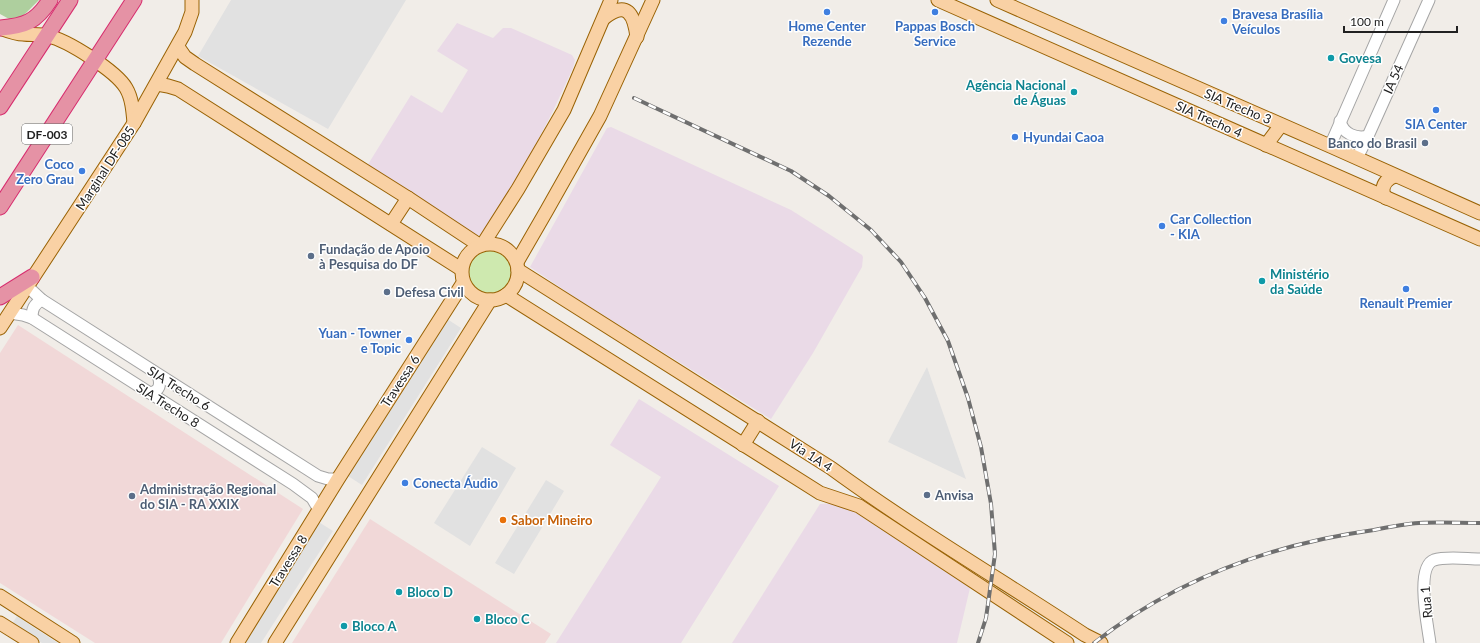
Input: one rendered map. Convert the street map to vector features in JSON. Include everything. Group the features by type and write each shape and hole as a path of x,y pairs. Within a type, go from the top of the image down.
{"highway":[{"path":"0,28 18,27 29,22 38,16 50,0"},
{"path":"0,107 70,0"},
{"name":"DF-003","path":"0,207 134,0"},
{"path":"0,297 30,282"}],"main road":[{"path":"481,245 518,189 564,110 611,0"},
{"path":"517,266 600,116 653,0"},
{"name":"SIA Trecho 4","path":"938,0 1480,239"},
{"name":"SIA Trecho 3","path":"997,0 1480,213"},
{"name":"Marginal DF-085","path":"0,328 134,123 178,47 185,32 192,6"},
{"path":"602,21 612,11 624,9 630,13 634,19 637,37"},
{"path":"0,28 24,35 47,35 79,49 95,60 117,78 125,87 130,98 134,123"},
{"path":"178,47 185,57 195,64 481,245"},
{"path":"1127,83 1137,75 1137,62"},
{"path":"1148,92 1148,80 1158,72"},
{"path":"157,84 178,90 391,224 461,270"},
{"path":"1266,145 1281,125"},
{"path":"1386,198 1383,193 1384,185 1386,181 1395,176"},
{"path":"391,224 408,198"},
{"path":"493,244 503,246 511,253 517,266 517,280 513,289 506,296 498,299 482,299 474,296 463,283 461,270 467,255 472,249 481,245 493,244"},
{"name":"Via 1A 4","path":"517,266 758,422 832,468 865,492 992,576 1084,635 1101,643"},
{"name":"Travessa 6","path":"338,479 463,283"},
{"path":"506,296 820,493 859,506 1067,643"},
{"path":"275,643 490,300"},
{"path":"743,445 758,422"},
{"name":"Travessa 8","path":"237,643 338,479"},
{"path":"0,596 73,643"},
{"path":"3,624 14,622 20,609"},
{"path":"3,624 32,643"}],"street":[{"path":"192,6 199,0"},
{"path":"1330,146 1394,0"},
{"name":"IA 54","path":"1357,158 1429,0"},
{"path":"1340,121 1341,126 1350,134 1357,137 1368,136"},
{"name":"SIA Trecho 6","path":"30,282 42,300 181,390 318,476 328,479 338,479"},
{"path":"32,318 33,308 36,303 42,300"},
{"name":"SIA Trecho 8","path":"10,313 32,318 293,484 312,498 319,510"},
{"path":"150,393 159,389 161,383 158,375"},
{"path":"170,406 167,401 170,392 181,390"},
{"path":"293,484 300,481 304,468"},
{"name":"Rua 1","path":"1430,643 1424,590 1426,567 1430,562 1439,559 1480,559"}],"shaded area":[{"path":"231,0 406,0 328,129 198,56"},
{"path":"457,23 493,38 503,28 511,28 572,55 575,60 573,68 552,113 529,157 486,232 481,235 475,235 367,166 411,95 442,113 468,70 437,51"},
{"path":"611,127 791,210 862,255 862,267 813,353 771,419 579,300 530,267 607,128"},
{"path":"447,319 461,328 362,485 348,476"},
{"path":"18,325 303,509 221,643 95,643 0,583 0,353"},
{"path":"927,367 966,479 888,442"},
{"path":"639,399 779,486 681,643 556,643 661,477 610,445"},
{"path":"482,447 516,468 470,546 434,523"},
{"path":"546,480 564,491 514,574 495,563"},
{"path":"841,503 970,588 957,643 732,643 820,504"},
{"path":"370,519 551,634 545,643 292,643"},
{"path":"317,521 333,531 261,643 239,643"},
{"path":"17,616 58,643 42,643 12,624"}],"green space":[{"path":"0,0 39,0 24,15 11,20 0,14"},
{"path":"485,248 495,248 503,252 509,258 513,266 513,276 509,284 503,290 495,294 485,294 477,290 471,284 467,276 467,266 471,258 477,252"}],"railway":[{"path":"634,98 791,171 829,196 871,230 901,262 925,298 948,341 968,398 981,447 991,504 995,554 986,618 978,643"},
{"path":"1094,643 1125,620 1158,600 1192,583 1263,555 1336,536 1413,523 1480,523"}],"place":[{"name":"Home Center Rezende","path":"827,12"},
{"name":"Pappas Bosch Service","path":"935,12"},
{"name":"Bravesa Brasília Veículos","path":"1224,21"},
{"name":"Govesa","path":"1331,58"},
{"name":"Agência Nacional de Águas","path":"1074,92"},
{"name":"SIA Center","path":"1436,110"},
{"name":"Hyundai Caoa","path":"1015,137"},
{"name":"Banco do Brasil","path":"1425,143"},
{"name":"Coco Zero Grau","path":"82,171"},
{"name":"Car Collection - KIA","path":"1162,226"},
{"name":"Fundação de Apoio à Pesquisa do DF","path":"311,256"},
{"name":"Ministério da Saúde","path":"1262,281"},
{"name":"Renault Premier","path":"1406,289"},
{"name":"Defesa Civil","path":"387,292"},
{"name":"Yuan - Towner e Topic","path":"409,340"},
{"name":"Conecta Áudio","path":"405,483"},
{"name":"Anvisa","path":"927,495"},
{"name":"Administração Regional do SIA - RA XXIX","path":"132,496"},
{"name":"Sabor Mineiro","path":"503,520"},
{"name":"Bloco D","path":"399,592"},
{"name":"Bloco C","path":"477,619"},
{"name":"Bloco A","path":"344,626"}]}
